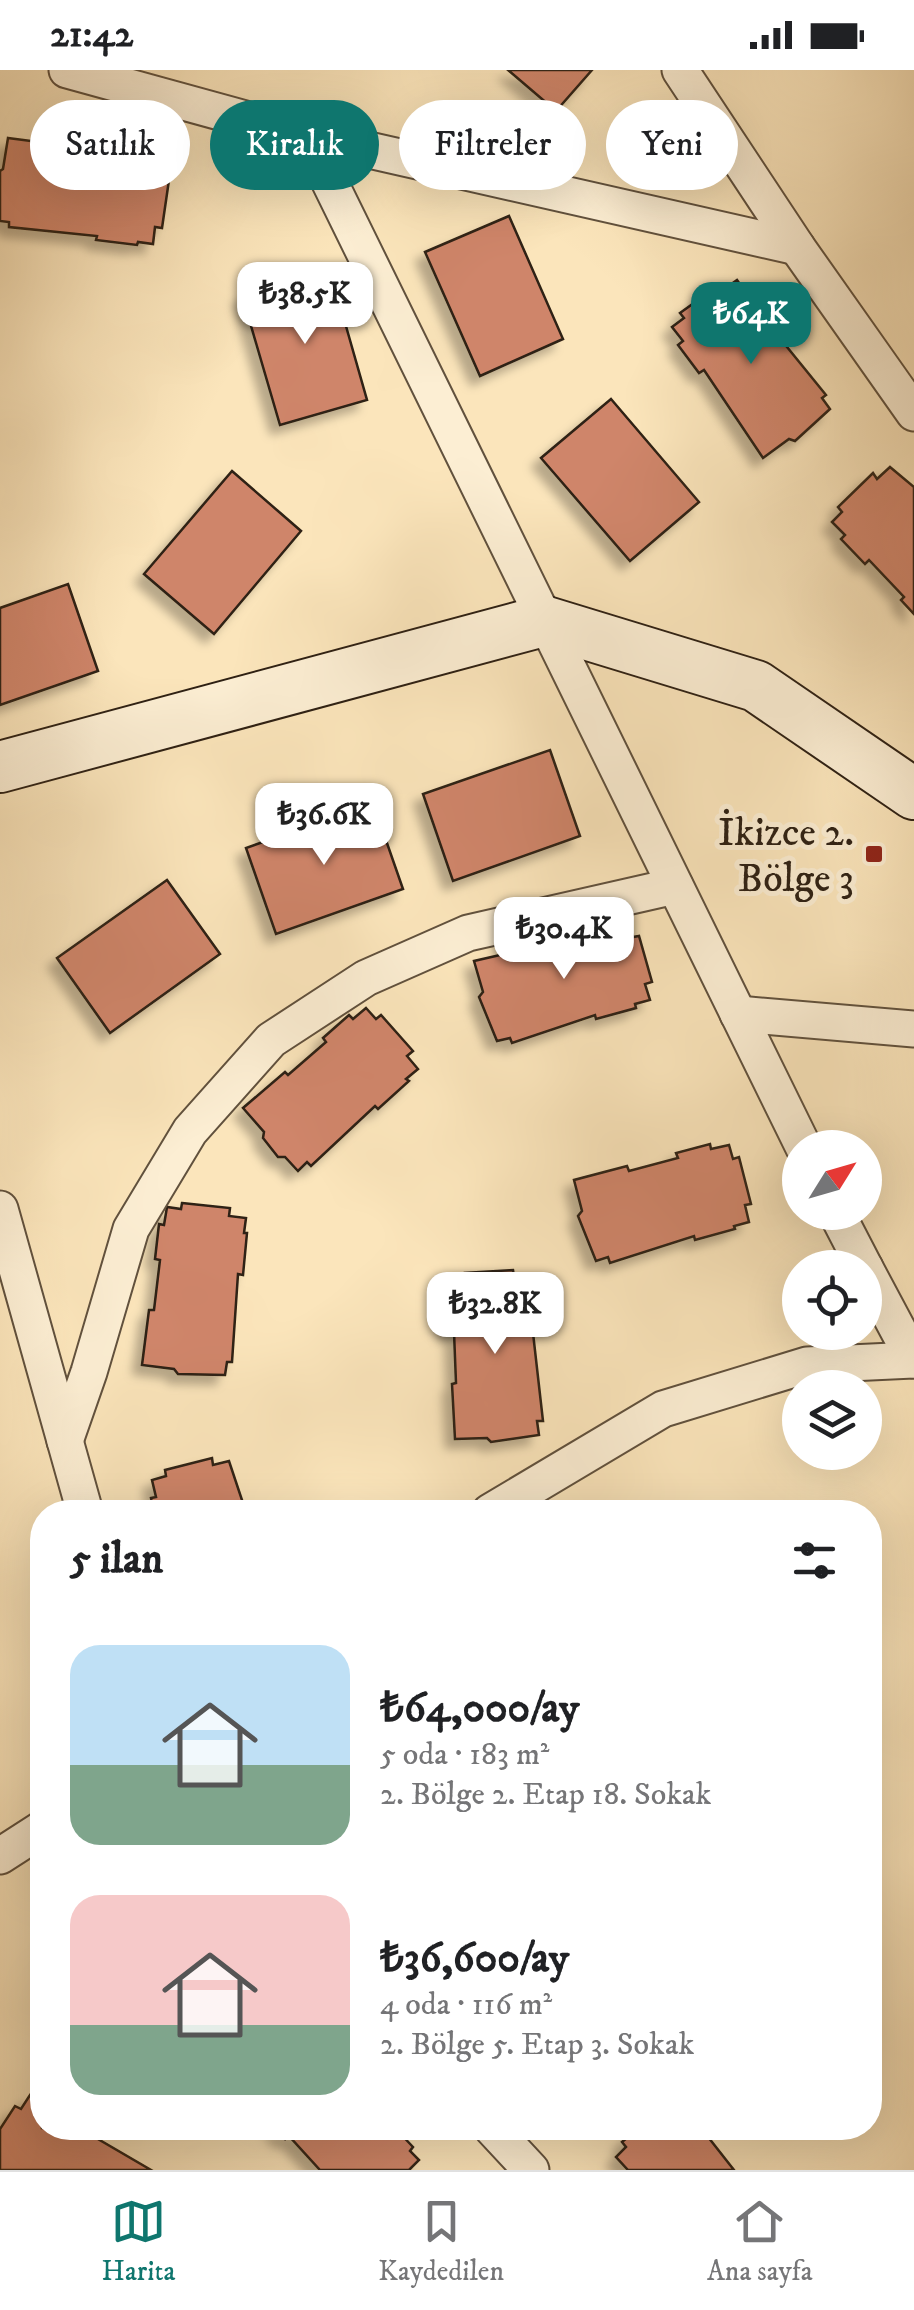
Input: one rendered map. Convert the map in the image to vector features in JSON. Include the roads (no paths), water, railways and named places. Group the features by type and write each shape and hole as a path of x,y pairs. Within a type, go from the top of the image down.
{"street":[{"path":"67,70 210,109"},
{"path":"680,70 796,246 914,413"},
{"path":"379,152 796,246"},
{"path":"332,190 795,1130"},
{"path":"0,767 543,622 756,686 914,794"},
{"path":"65,1441 90,1372 131,1229 190,1131 271,1040 366,978 468,932 674,886"},
{"path":"738,1014 914,1029"},
{"path":"0,1208 82,1500"},
{"path":"510,1500 662,1409 807,1366 914,1360 882,1300"},
{"path":"0,1856 30,1837"},
{"path":"503,2140 531,2170"}],"place":[{"name":"İkizce 2. Bölge 3","path":"874,854"}]}
